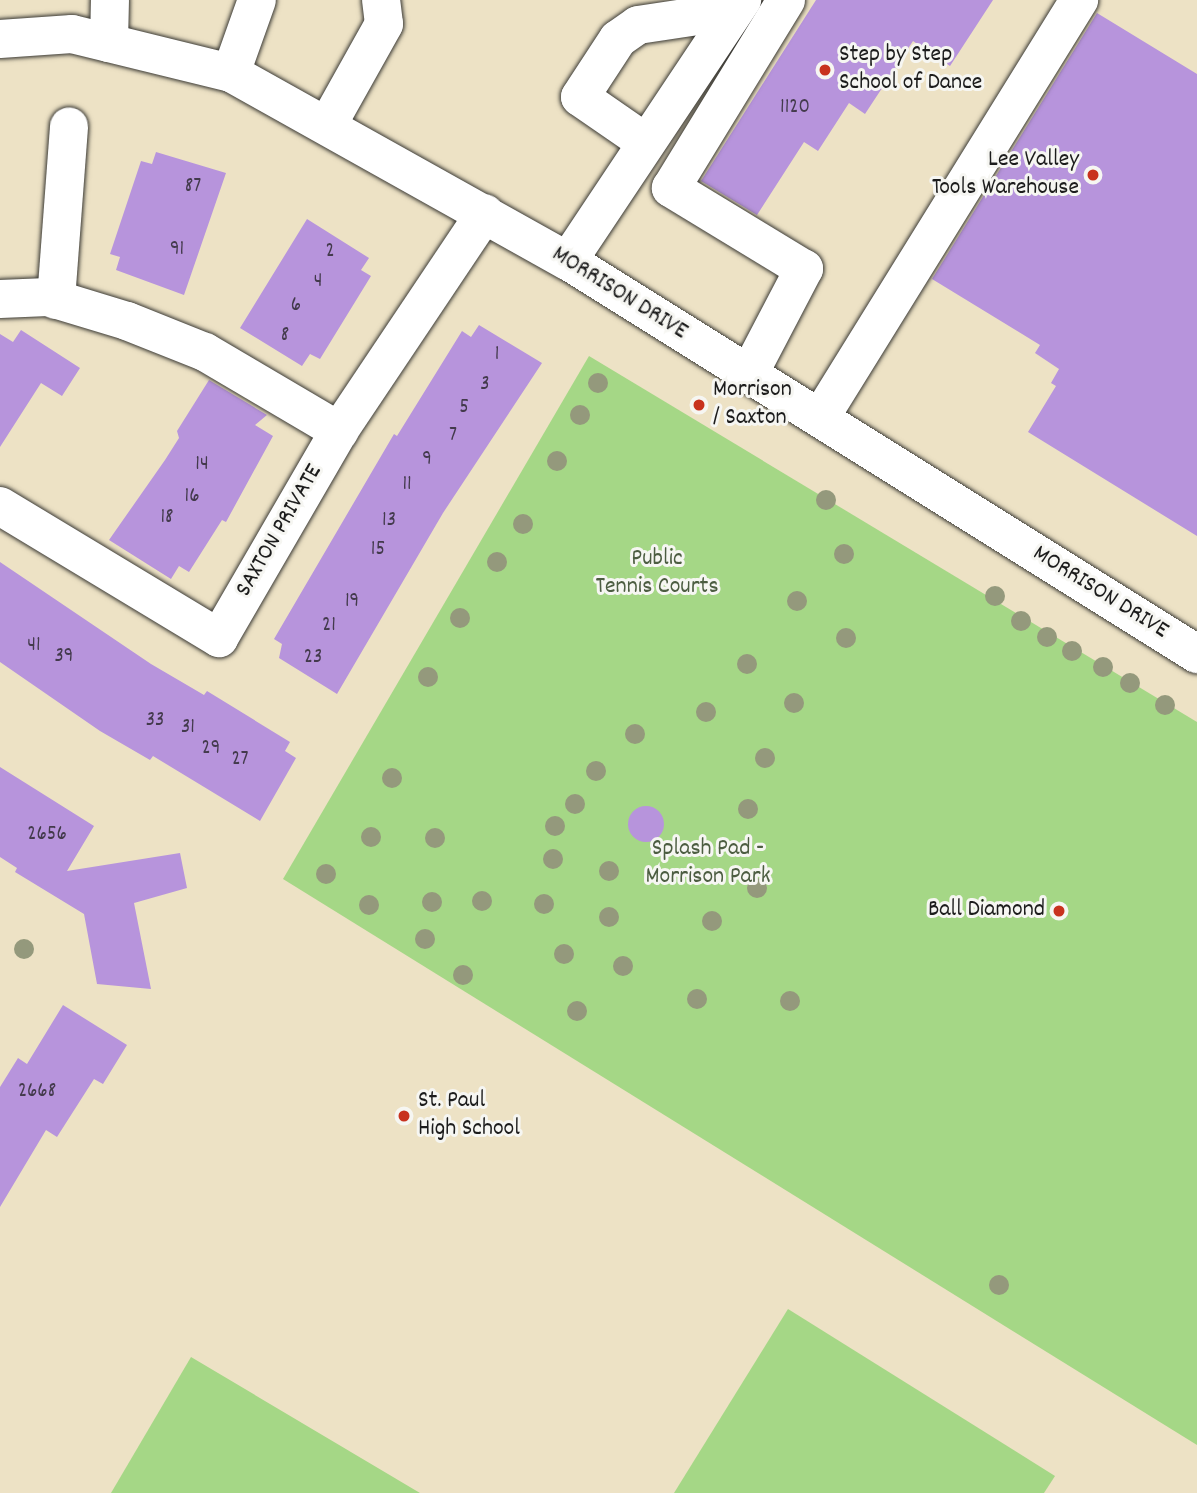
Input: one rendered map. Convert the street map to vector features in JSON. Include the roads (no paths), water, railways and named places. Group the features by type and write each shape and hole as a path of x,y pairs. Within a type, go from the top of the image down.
{"street":[{"path":"109,43 110,0"},
{"path":"231,73 257,0"},
{"path":"327,126 384,24 380,0"},
{"path":"749,374 804,269 671,188 786,0"},
{"path":"820,418 1079,0"},
{"path":"645,142 580,97 587,85 618,39 638,25 737,5"},
{"path":"568,261 737,5"},
{"name":"MORRISON DRIVE","path":"0,39 72,34 231,73 568,261 1197,654"},
{"path":"56,300 69,127"},
{"name":"SAXTON PRIVATE","path":"0,506 219,638 339,431 485,213"},
{"path":"0,299 56,300 205,352 339,431"}],"place":[{"name":"Step by Step School of Dance","path":"825,70"},
{"name":"Lee Valley Tools Warehouse","path":"1093,175"},
{"name":"Morrison / Saxton","path":"699,405"},
{"name":"Ball Diamond","path":"1059,911"},
{"name":"St. Paul High School","path":"404,1116"}],"park label":[{"name":"Public Tennis Courts","path":"657,574"},
{"name":"Splash Pad - Morrison Park","path":"708,864"}]}
